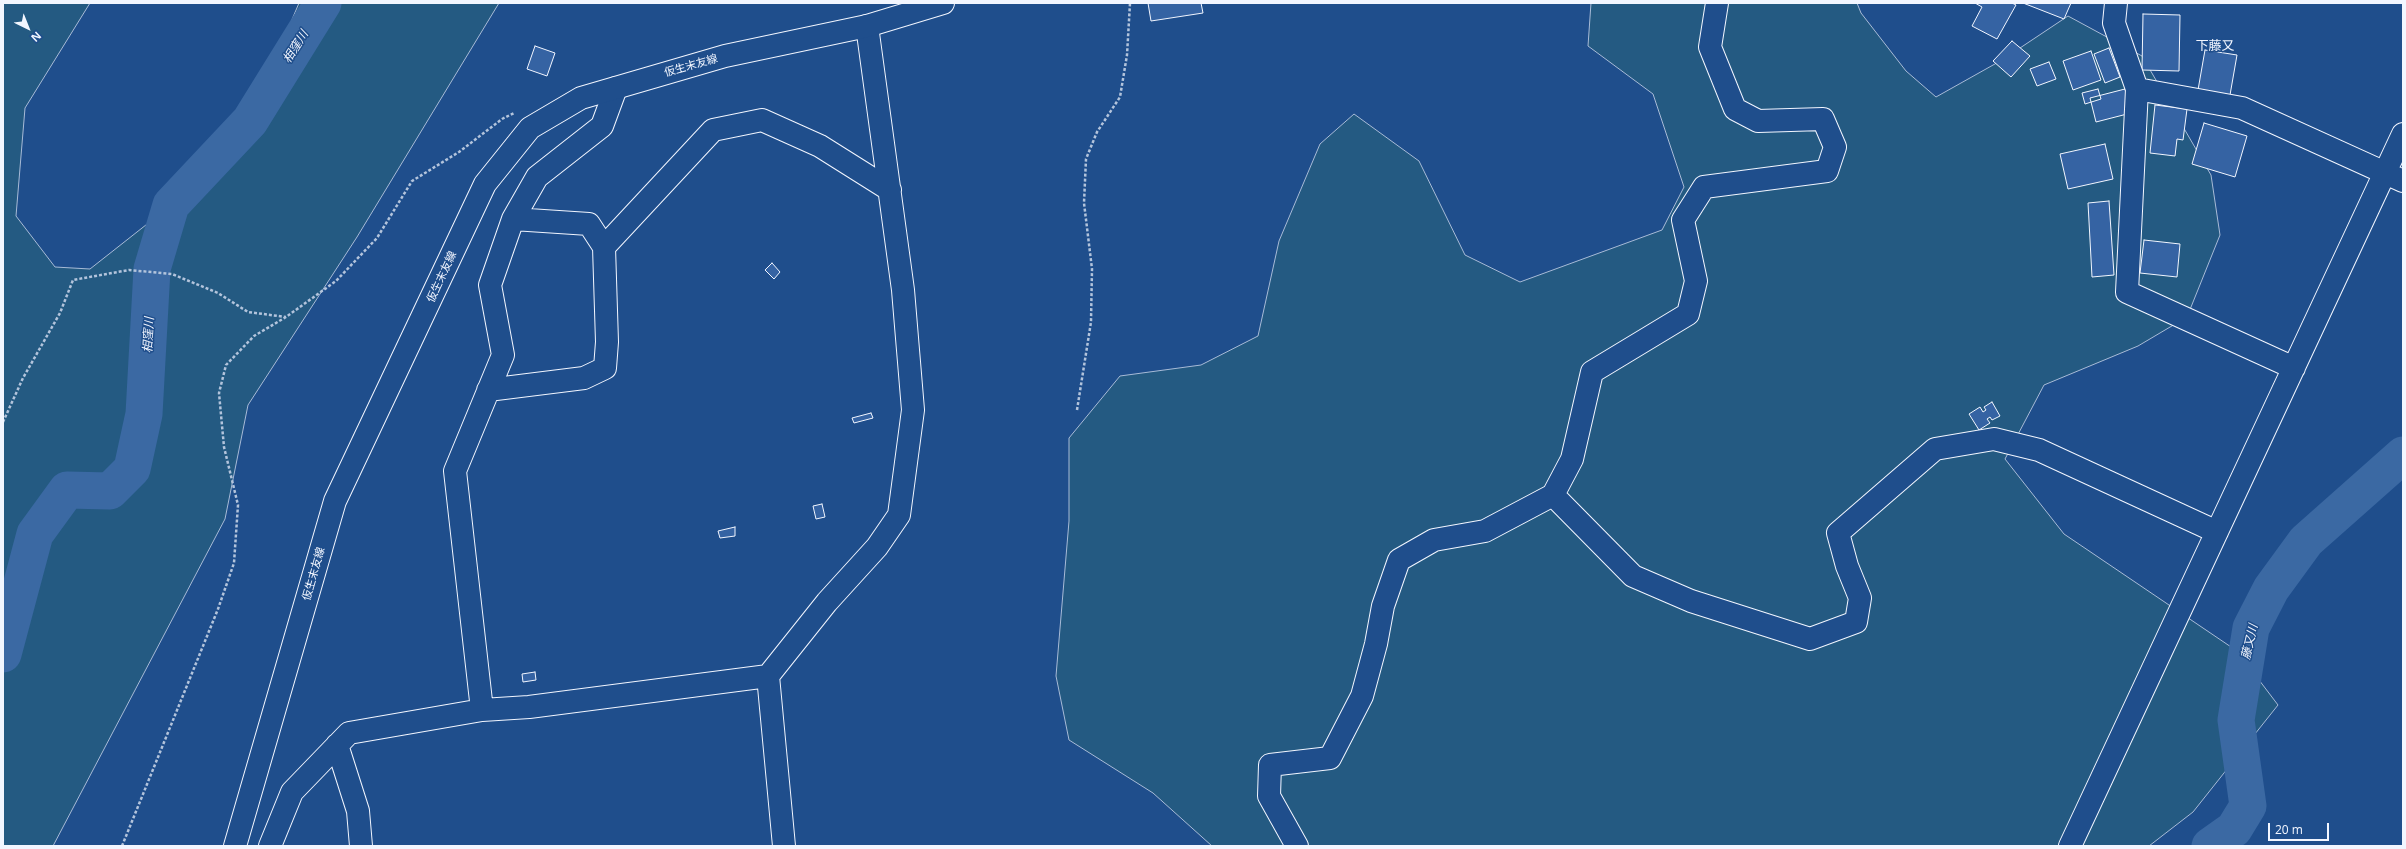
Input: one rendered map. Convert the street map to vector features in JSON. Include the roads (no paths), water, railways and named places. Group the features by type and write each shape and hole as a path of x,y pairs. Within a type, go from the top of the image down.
{"street":[{"name":"仮生末友線","path":"235,846 335,501 485,184 530,128 581,98 725,56 867,26 943,3"},
{"path":"1297,846 1269,796 1270,765 1330,758 1362,696 1376,644 1383,606 1399,560 1434,540 1485,532 1553,495 1572,459 1592,372 1688,314 1696,281 1683,220 1704,187 1828,171 1835,147 1823,119 1758,122 1735,108 1710,47 1718,3"},
{"path":"2116,3 2114,23 2137,89 2127,292 2294,368"},
{"path":"270,846 292,792 349,733 482,710 530,708 768,676 827,602 877,547 899,515 913,410 903,290 867,26"},
{"path":"482,710 455,471 503,355 490,285 513,219 538,177 602,126 616,88"},
{"path":"2137,89 2242,108 2394,177"},
{"path":"604,247 713,130 762,120 820,146 890,190"},
{"path":"2070,846 2294,368 2394,177 2403,134"},
{"path":"488,390 584,378 605,368 607,342 604,247 589,224 513,219"},
{"path":"1553,495 1633,576 1691,601 1810,639 1856,622 1860,598 1847,566 1838,533 1935,449 1994,438 2039,450 2217,532"},
{"path":"768,676 784,846"},
{"path":"337,745 358,811 361,846"}],"waterway":[{"name":"相窪川","path":"3,654 35,534 67,490 110,491 132,469 144,414 152,269 171,205 250,121 323,3"},
{"name":"藤又川","path":"2210,846 2234,829 2248,806 2236,720 2251,628 2271,589 2306,541 2403,455"}],"district":[{"name":"下藤又","path":"2215,46"}]}
